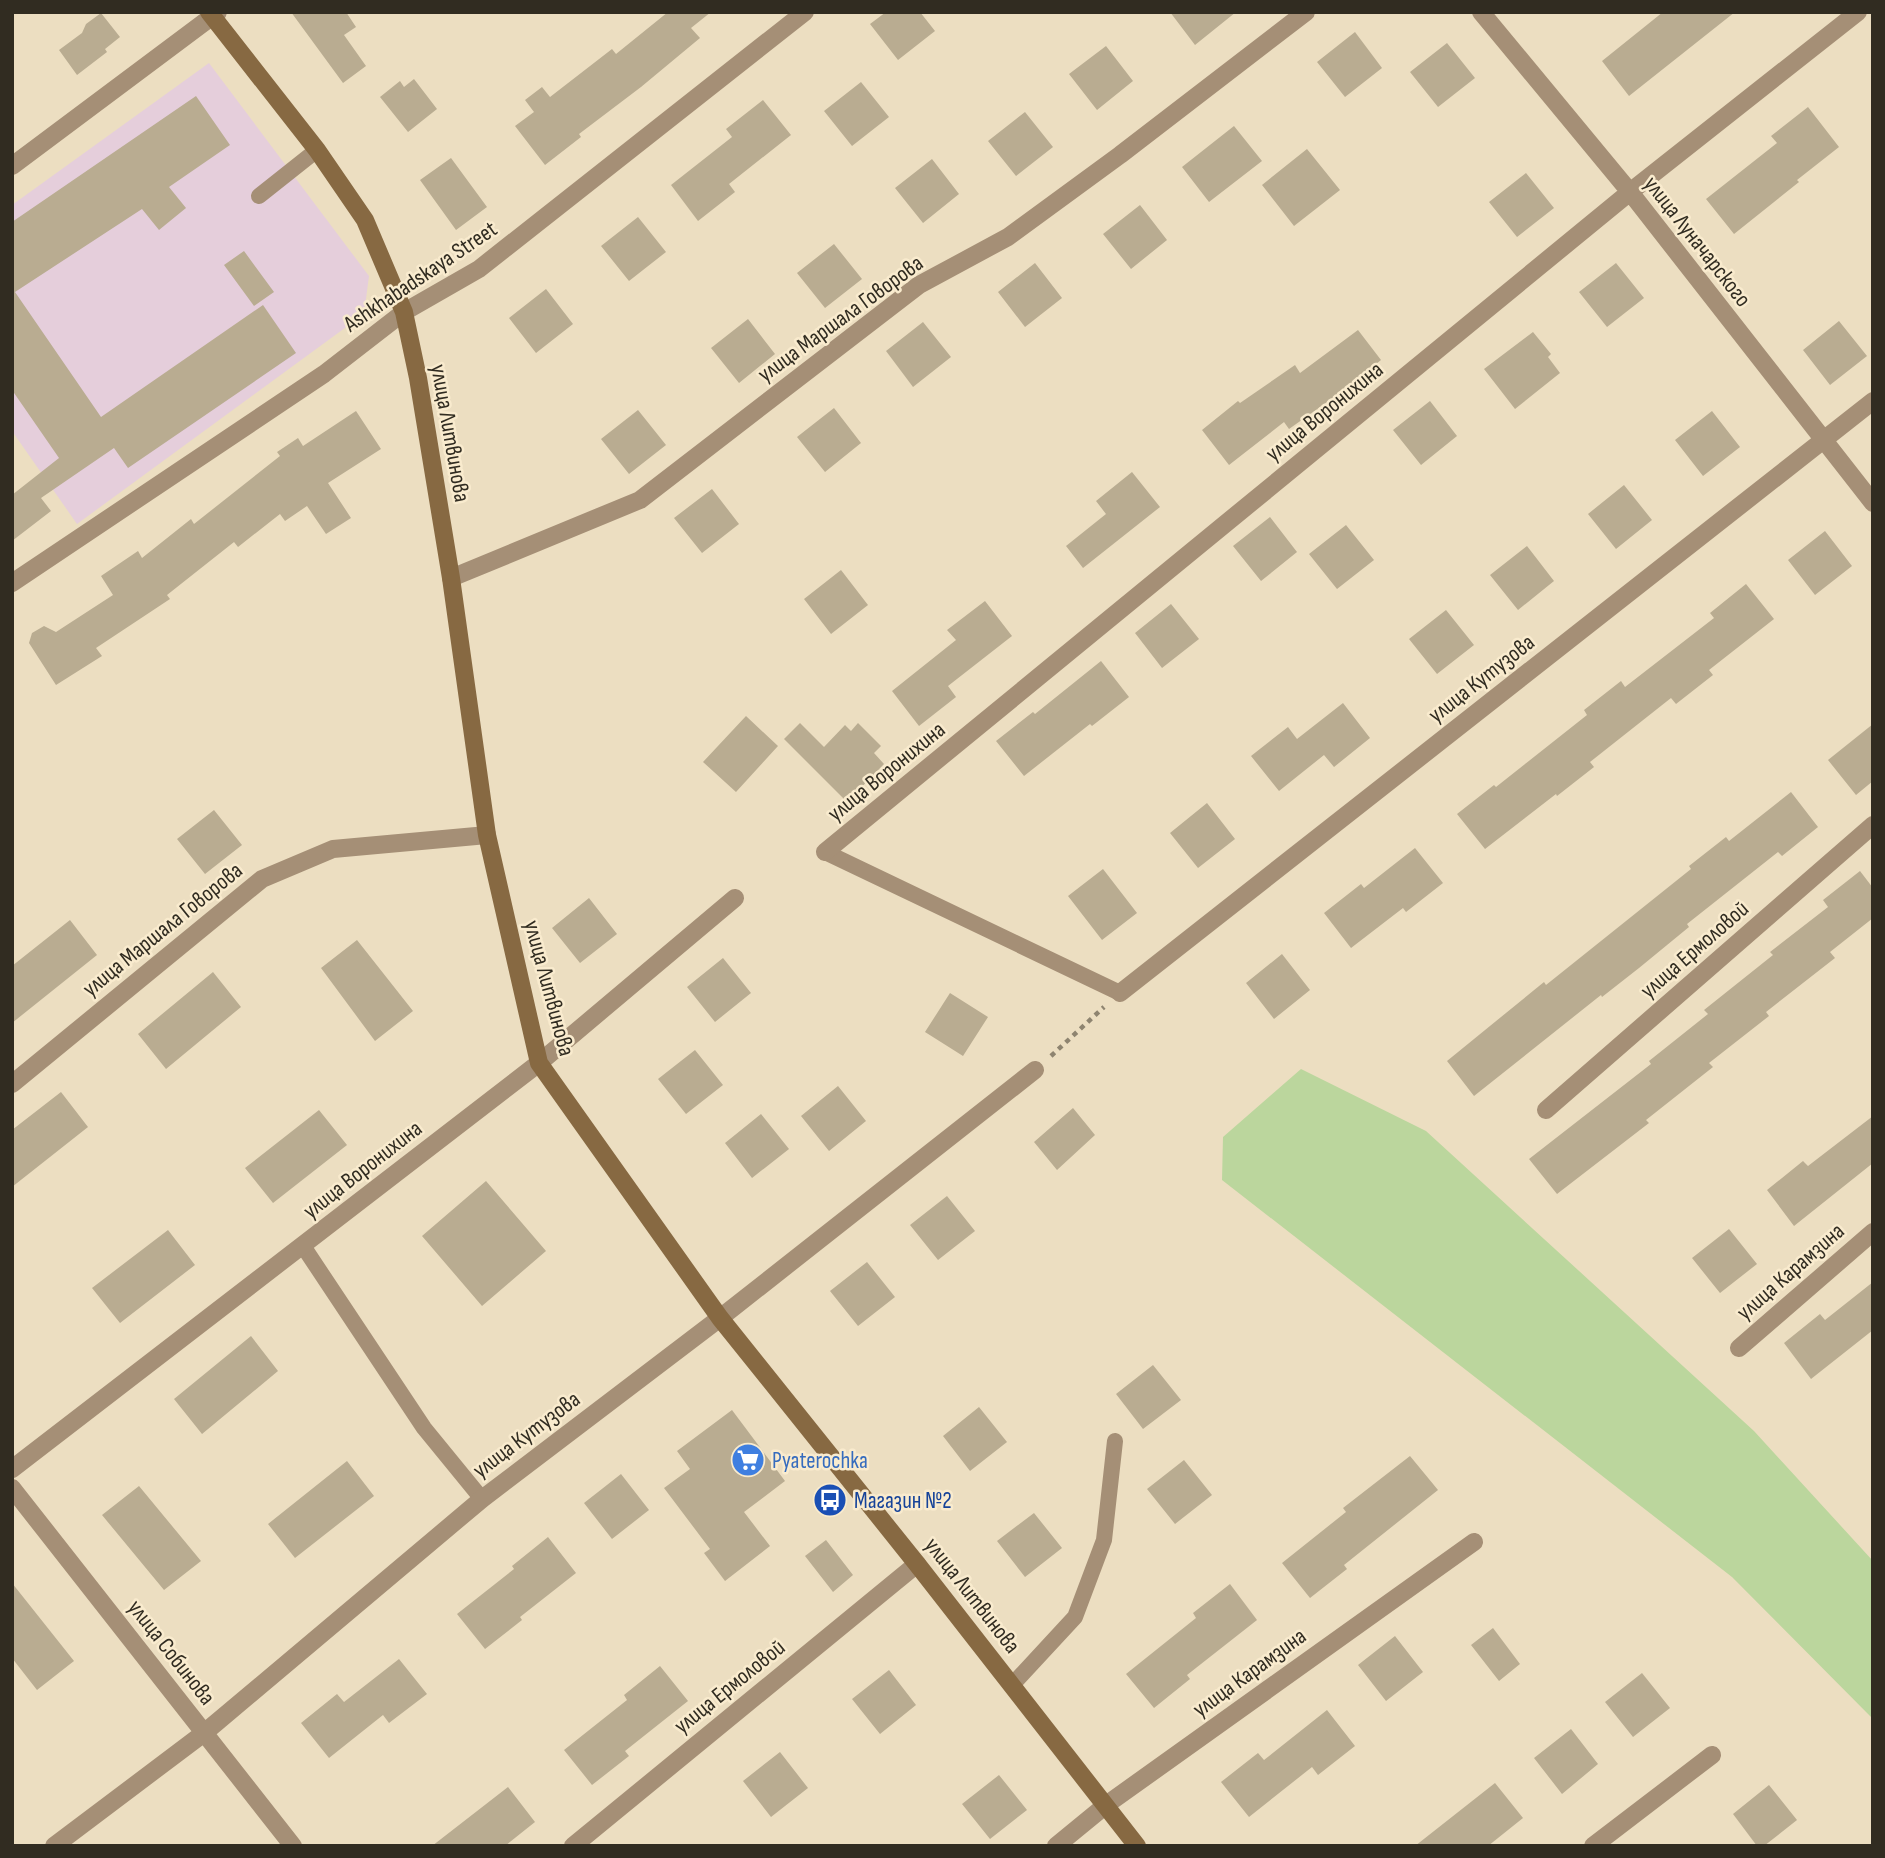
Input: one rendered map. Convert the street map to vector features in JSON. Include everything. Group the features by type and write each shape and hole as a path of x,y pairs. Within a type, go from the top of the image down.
{"street":[{"name":"Ashkhabadskaya Street","path":"12,583 324,374 404,312 479,269 805,12"},
{"name":"улица Маршала Говорова","path":"451,578 640,500 919,285 1008,237 1306,12"},
{"name":"улица Луначарского","path":"1481,12 1630,192 1873,503"},
{"name":"улица Воронихина","path":"825,852 1630,192 1858,12"},
{"name":"улица Литвинова","path":"213,14 317,150 365,220 404,312 418,378 451,578 486,835 540,1063 720,1318 917,1564 1137,1846"},
{"path":"12,166 213,14"},
{"name":"улица Кутузова","path":"1120,993 1873,401"},
{"name":"улица Ермоловой","path":"1546,1110 1873,825"},
{"name":"улица Маршала Говорова","path":"12,1084 262,879 333,849 486,835"},
{"name":"улица Воронихина","path":"12,1469 540,1063 735,898"},
{"name":"улица Кутузова","path":"54,1846 204,1733 482,1499 720,1318 1035,1070"},
{"name":"улица Карамзина","path":"1739,1348 1873,1232"},
{"name":"улица Собинова","path":"12,1488 293,1846"},
{"name":"улица Карамзина","path":"1055,1846 1106,1805 1474,1542"},
{"name":"улица Ермоловой","path":"573,1846 917,1564"},
{"path":"1593,1846 1712,1755"}],"lane":[{"path":"259,196 317,150"},
{"path":"825,852 1120,993"},
{"path":"303,1246 424,1428 482,1499"},
{"path":"1012,1685 1075,1617 1104,1540 1115,1441"}],"path":[{"path":"1035,1070 1120,993"}],"shaded area":[{"path":"209,63 369,276 364,314 77,524 12,431 12,205"}],"green space":[{"path":"1301,1069 1426,1131 1754,1431 1873,1561 1873,1719 1732,1577 1222,1180 1223,1137"}],"building":[{"path":"291,12 346,12 356,27 344,35 366,66 343,83"},
{"path":"668,12 711,12 691,28 700,38 579,134 581,137 545,165 515,126 534,112 525,100 542,87 550,97 612,49 616,54"},
{"path":"886,12 920,12 935,31 898,60 870,24"},
{"path":"1170,12 1236,12 1195,45"},
{"path":"1663,12 1735,12 1629,96 1602,61"},
{"path":"101,13 120,37 105,49 107,52 77,75 59,50 82,33 86,24"},
{"path":"1355,32 1382,68 1345,97 1317,62"},
{"path":"1447,43 1475,78 1438,107 1410,72"},
{"path":"1106,46 1133,81 1097,110 1069,74"},
{"path":"414,79 437,109 408,132 380,97 400,81 404,87"},
{"path":"861,82 889,117 852,146 824,111"},
{"path":"196,96 230,145 169,187 186,208 159,230 142,209 15,292 101,417 263,305 296,353 128,468 114,448 41,498 51,511 12,541 12,495 59,458 12,390 12,222"},
{"path":"763,100 791,135 729,184 735,192 698,221 671,185 732,137 726,129"},
{"path":"1808,107 1839,147 1734,234 1706,199 1777,143 1771,136"},
{"path":"1025,112 1053,147 1016,176 988,141"},
{"path":"1234,126 1262,161 1209,202 1182,167"},
{"path":"1307,149 1340,190 1294,226 1262,185"},
{"path":"451,158 487,207 456,230 420,180"},
{"path":"932,159 959,194 923,223 895,188"},
{"path":"1526,173 1554,208 1517,237 1489,202"},
{"path":"1140,205 1167,240 1131,269 1103,234"},
{"path":"638,217 666,252 629,281 601,246"},
{"path":"834,244 862,279 825,308 797,273"},
{"path":"244,251 274,292 254,306 224,265"},
{"path":"1035,263 1062,298 1025,327 998,292"},
{"path":"1616,263 1644,298 1607,327 1579,292"},
{"path":"546,289 573,324 536,353 509,318"},
{"path":"748,319 775,354 739,383 711,348"},
{"path":"1839,321 1867,356 1830,385 1803,350"},
{"path":"923,322 951,357 913,387 886,351"},
{"path":"1358,330 1381,360 1289,429 1284,422 1229,465 1202,430 1238,401 1240,403 1295,365 1300,373"},
{"path":"1533,332 1551,354 1548,357 1560,373 1515,409 1484,369"},
{"path":"1430,401 1457,436 1421,465 1393,430"},
{"path":"834,408 861,443 825,472 797,437"},
{"path":"638,410 666,445 629,474 601,439"},
{"path":"356,411 381,449 328,483 351,518 326,534 307,506 285,521 280,514 238,547 234,542 167,595 170,599 96,648 102,656 56,685 29,643 32,633 44,626 56,632 113,595 101,576 138,551 142,558 191,519 194,524 280,456 277,452 298,438 303,446"},
{"path":"1712,411 1740,447 1703,476 1675,440"},
{"path":"1132,472 1160,507 1083,568 1066,546 1106,514 1096,501"},
{"path":"1624,485 1652,520 1616,549 1588,514"},
{"path":"712,489 739,524 702,553 674,518"},
{"path":"1270,517 1297,552 1261,581 1233,546"},
{"path":"1346,525 1374,560 1337,589 1309,554"},
{"path":"1825,531 1852,566 1815,595 1788,560"},
{"path":"1527,546 1554,581 1518,610 1490,575"},
{"path":"841,570 868,605 831,634 804,599"},
{"path":"1746,584 1774,619 1709,670 1713,675 1676,704 1671,698 1590,762 1594,767 1485,849 1457,814 1494,785 1496,787 1587,715 1584,710 1621,681 1625,687 1714,618 1710,613"},
{"path":"985,601 1012,636 948,686 956,697 919,726 892,691 956,640 947,630"},
{"path":"1171,604 1199,639 1162,668 1135,633"},
{"path":"1446,610 1474,645 1437,674 1409,639"},
{"path":"1101,661 1129,697 1024,776 996,741 1033,712 1035,714"},
{"path":"1343,703 1370,738 1334,767 1324,755 1279,791 1251,756 1288,727 1297,739"},
{"path":"746,716 778,746 736,792 703,762"},
{"path":"800,723 824,747 845,725 851,731 858,723 881,746 874,753 884,764 847,802 784,739"},
{"path":"1873,724 1873,781 1856,795 1828,760"},
{"path":"1791,792 1818,827 1782,856 1778,852 1687,924 1689,927 1639,968 1474,1096 1447,1061 1691,869 1689,866 1726,837 1729,841"},
{"path":"1207,803 1235,839 1198,868 1170,833"},
{"path":"214,810 242,845 205,874 177,839"},
{"path":"1415,848 1443,883 1406,912 1403,908 1351,948 1324,913 1361,884 1364,888"},
{"path":"1103,869 1137,913 1102,940 1068,896"},
{"path":"1860,871 1873,888 1873,918 1830,952 1835,958 1766,1012 1769,1016 1709,1063 1713,1067 1646,1120 1649,1123 1557,1194 1529,1159 1651,1064 1649,1061 1708,1014 1704,1010 1773,955 1770,952 1828,907 1823,900"},
{"path":"589,898 617,934 580,963 552,928"},
{"path":"70,920 97,955 12,1023 12,966"},
{"path":"357,940 413,1011 375,1041 321,968"},
{"path":"1282,954 1310,990 1274,1019 1246,983"},
{"path":"723,958 751,993 715,1022 687,987"},
{"path":"213,972 241,1007 166,1069 138,1034"},
{"path":"950,993 988,1017 963,1056 925,1032"},
{"path":"695,1050 723,1085 686,1114 658,1079"},
{"path":"838,1086 866,1121 829,1151 801,1116"},
{"path":"61,1092 88,1127 12,1187 12,1130"},
{"path":"1073,1108 1095,1135 1057,1170 1034,1142"},
{"path":"319,1110 347,1145 273,1203 245,1168"},
{"path":"761,1114 789,1149 752,1178 725,1143"},
{"path":"1873,1116 1873,1163 1794,1226 1767,1190 1803,1161 1808,1166"},
{"path":"486,1181 546,1251 482,1306 422,1236"},
{"path":"947,1196 975,1231 938,1260 910,1225"},
{"path":"1729,1229 1757,1264 1720,1293 1692,1258"},
{"path":"168,1230 195,1265 120,1323 92,1288"},
{"path":"867,1262 895,1297 858,1326 830,1291"},
{"path":"1873,1282 1873,1330 1811,1379 1784,1343 1820,1314 1825,1320"},
{"path":"251,1336 278,1371 202,1434 174,1399"},
{"path":"1153,1365 1181,1400 1143,1429 1116,1394"},
{"path":"979,1407 1007,1442 970,1471 943,1436"},
{"path":"732,1410 785,1481 744,1512 770,1546 725,1581 704,1553 710,1549 664,1488 690,1469 677,1451"},
{"path":"1410,1456 1438,1490 1344,1565 1347,1569 1310,1598 1282,1563 1346,1512 1343,1508"},
{"path":"1184,1460 1212,1495 1175,1524 1147,1489"},
{"path":"347,1461 374,1496 295,1558 268,1524"},
{"path":"621,1474 649,1510 612,1539 584,1503"},
{"path":"139,1486 201,1561 164,1590 102,1515"},
{"path":"1034,1513 1062,1548 1025,1577 997,1541"},
{"path":"548,1537 576,1573 520,1617 522,1620 485,1649 457,1614 514,1569 512,1566"},
{"path":"826,1540 853,1575 833,1592 805,1556"},
{"path":"12,1583 74,1661 37,1690 12,1658"},
{"path":"1230,1584 1257,1620 1187,1675 1190,1679 1154,1708 1126,1674 1196,1618 1193,1613"},
{"path":"1493,1628 1520,1664 1499,1681 1471,1645"},
{"path":"1395,1636 1423,1672 1386,1701 1358,1665"},
{"path":"399,1659 427,1694 389,1723 383,1715 329,1758 301,1723 337,1694 344,1702"},
{"path":"660,1666 688,1701 625,1751 629,1756 592,1785 564,1750 627,1700 624,1695"},
{"path":"889,1670 916,1705 880,1734 852,1699"},
{"path":"1642,1673 1670,1708 1633,1737 1605,1702"},
{"path":"1327,1710 1355,1746 1318,1775 1312,1767 1249,1817 1221,1782 1258,1753 1264,1760"},
{"path":"1571,1729 1598,1764 1562,1794 1534,1758"},
{"path":"780,1752 808,1788 771,1817 743,1781"},
{"path":"999,1775 1027,1810 990,1839 962,1804"},
{"path":"1495,1783 1523,1818 1488,1846 1415,1846"},
{"path":"1769,1785 1797,1820 1764,1846 1757,1846 1733,1814"},
{"path":"508,1787 535,1822 505,1846 432,1846"}],"place":[{"name":"Pyaterochka","path":"748,1460"},
{"name":"Магазин №2","path":"830,1500"}]}
